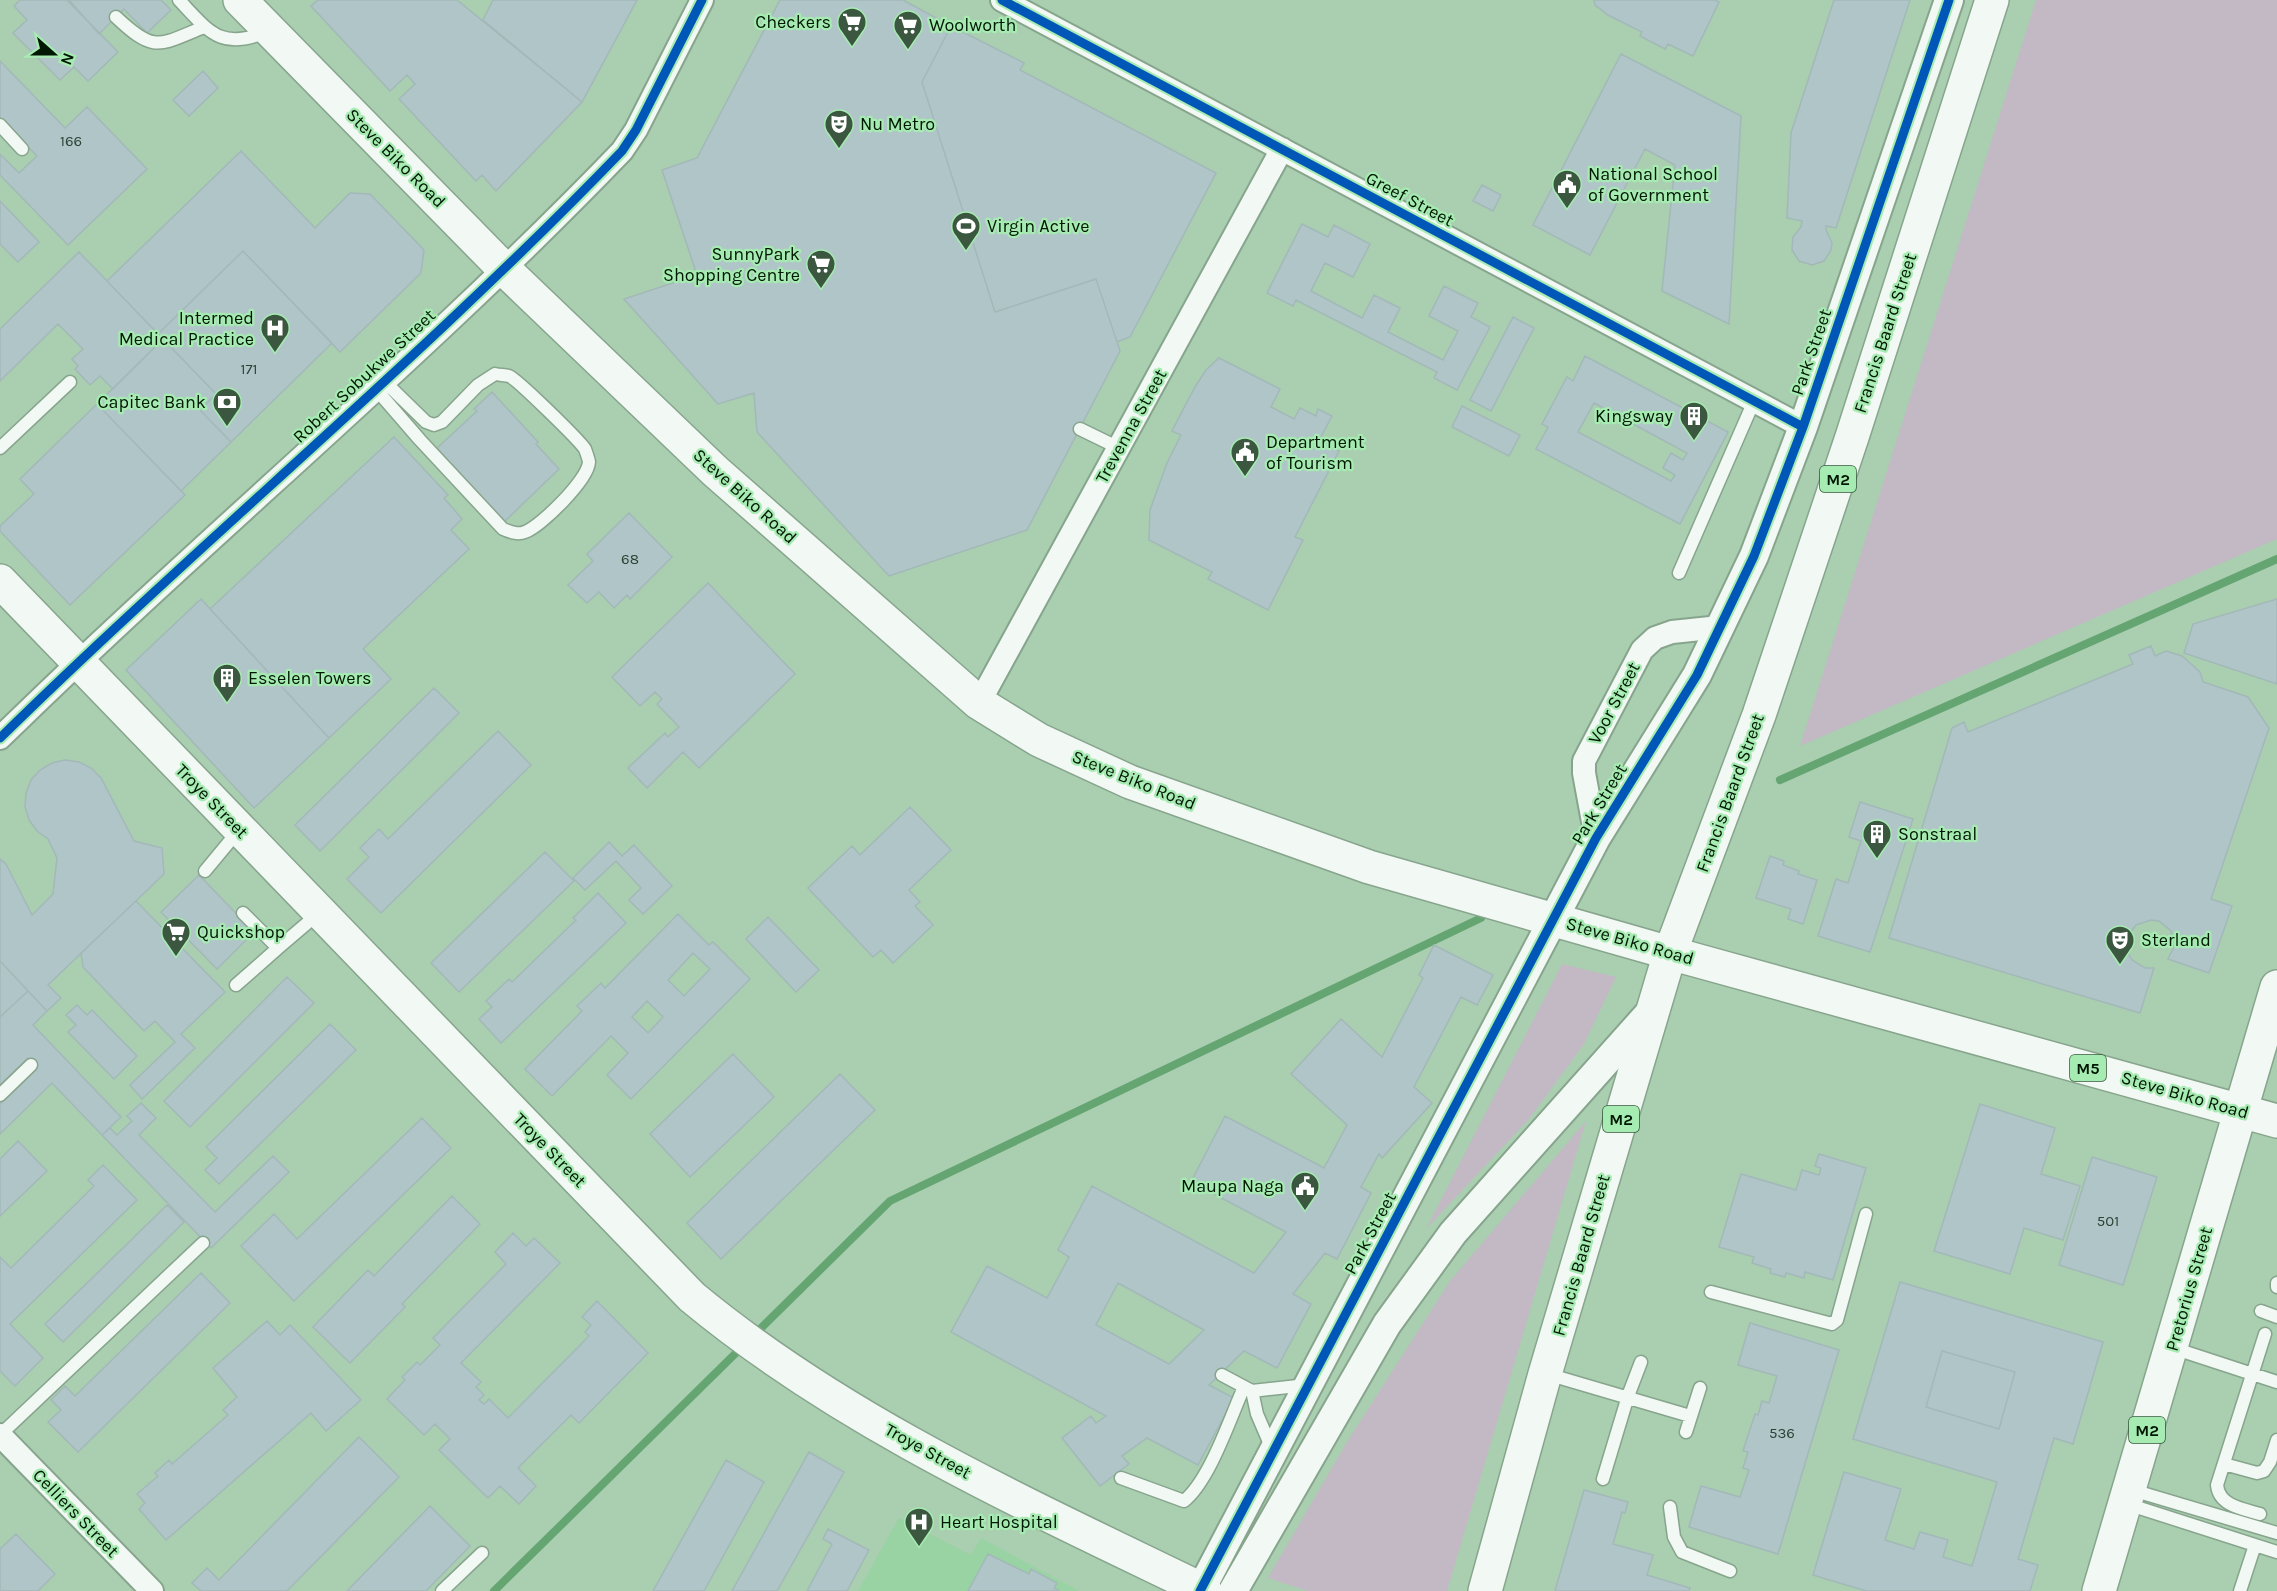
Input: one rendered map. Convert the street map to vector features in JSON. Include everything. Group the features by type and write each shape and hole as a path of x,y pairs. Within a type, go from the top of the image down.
{"main road":[{"name":"Steve Biko Road","path":"240,0 504,269 715,471 979,703 1039,740 1130,782 1369,867 2277,1121"},
{"name":"Francis Baard Street","path":"1485,1591 1545,1374 1670,953 1759,715 1852,437 1992,0"},
{"name":"Troye Street","path":"0,581 692,1297 719,1320 765,1353 868,1418 1002,1492 1202,1590"},
{"name":"Pretorius Street","path":"2099,1591 2277,987"}],"street":[{"name":"Robert Sobukwe Street","path":"0,738 78,662 504,269 622,151 636,130 702,0"},
{"name":"Greef Street","path":"1002,0 1803,427"},
{"name":"Park Street","path":"1202,1590 1596,838 1697,675 1754,556 1803,427 1949,0"},
{"name":"Trevenna Street","path":"979,703 1282,149"},
{"name":"Voor Street","path":"1596,838 1584,773 1584,761 1642,650 1655,638 1672,632 1720,627"},
{"path":"1233,1591 1387,1324 1433,1260 1453,1233 1653,1009"},
{"name":"Celliers Street","path":"0,1435 152,1591"}],"lane":[{"path":"179,0 204,27 228,40 249,40 270,31"},
{"path":"116,17 143,40 158,44 204,27"},
{"path":"0,125 22,149"},
{"path":"495,374 509,376 585,449 589,462 582,479 571,494 526,532 515,534 503,529 435,456 379,384 426,422 434,425 442,422 478,385 495,374"},
{"path":"0,448 70,382"},
{"path":"1679,573 1754,401"},
{"path":"1080,429 1119,448"},
{"path":"205,870 239,829"},
{"path":"243,913 278,948"},
{"path":"236,985 320,913"},
{"path":"0,1095 31,1065"},
{"path":"1711,1292 1832,1324 1837,1320 1866,1214"},
{"path":"0,1435 203,1243"},
{"path":"2261,1311 2277,1317"},
{"path":"2260,1514 2223,1501 2217,1485 2265,1334"},
{"path":"2171,1348 2277,1382"},
{"path":"1603,1479 1628,1396 1641,1362"},
{"path":"1545,1374 1628,1396 1690,1416"},
{"path":"1222,1376 1248,1389 1308,1385"},
{"path":"1686,1431 1700,1388"},
{"path":"1248,1389 1273,1451"},
{"path":"1121,1478 1184,1501 1199,1484 1248,1389"},
{"path":"2224,1464 2257,1473 2264,1471 2270,1462 2277,1440"},
{"path":"2128,1496 2277,1533"},
{"path":"2128,1496 2277,1552"},
{"path":"1670,1507 1674,1537 1682,1552 1730,1570"},
{"path":"2240,1591 2255,1545"},
{"path":"442,1591 482,1553"}],"shaded area":[{"path":"2036,0 2277,0 2277,539 1800,746"},
{"path":"1562,964 1616,977 1584,1044 1529,1119 1426,1229"},
{"path":"1586,1121 1447,1591 1308,1591 1268,1578 1347,1442 1450,1281"},
{"name":"Heart Hospital","path":"899,1518 971,1555 981,1538 1079,1591 858,1591"}],"building":[{"path":"20,0 67,0 118,52 88,81 74,67 60,80 13,33 27,20 14,6"},
{"path":"69,0 161,0 171,10 147,33 124,9 99,34"},
{"path":"318,0 457,0 582,102 496,191 482,175 476,181 399,99 415,84 407,75 390,91 311,6"},
{"path":"493,0 637,0 582,102 483,20"},
{"name":"SunnyPark Shopping Centre","path":"780,0 903,0 951,26 922,82 995,312 1096,279 1120,351 1027,530 889,576 757,432 754,393 718,404 624,299 697,275 662,170 697,158"},
{"path":"1594,0 1715,0 1719,2 1693,56 1668,44 1665,49 1640,36 1642,32 1608,15 1595,5"},
{"path":"1834,0 1910,0 1836,228 1826,226 1832,243 1831,250 1824,261 1812,265 1799,261 1792,250 1793,237 1801,227 1802,221 1787,218 1791,133"},
{"path":"951,26 1024,63 1020,70 1216,173 1130,337 1117,342 1096,279 995,312 922,82"},
{"path":"1621,54 1741,116 1729,324 1662,291 1675,165 1645,149 1590,255 1533,225"},
{"path":"0,61 65,128 87,107 147,169 68,245 0,175 0,154 19,173 37,156 0,118"},
{"path":"203,71 218,88 189,116 173,100"},
{"path":"241,151 315,228 350,193 370,194 424,250 421,273 340,352 243,251 158,334 107,281"},
{"path":"1482,185 1501,195 1493,211 1473,201"},
{"path":"0,201 39,242 18,262 0,244"},
{"path":"1302,224 1328,237 1334,225 1370,244 1353,277 1325,263 1311,291 1362,318 1374,295 1400,308 1388,332 1443,360 1458,331 1429,316 1444,286 1478,303 1471,317 1490,327 1457,390 1434,378 1437,372 1296,300 1293,306 1267,293"},
{"path":"243,251 332,343 231,442 200,410 216,394 158,334"},
{"path":"79,252 163,339 113,389 100,376 90,385 75,369 78,366 72,359 83,349 58,324 0,381 0,329"},
{"path":"1513,317 1534,328 1491,411 1470,400"},
{"path":"163,339 216,394 200,410 231,442 181,491 97,404"},
{"name":"Kingsway","path":"1585,356 1728,432 1680,524 1536,449 1548,427 1542,424 1567,377 1573,381","holes":["1594,403 1687,453 1683,460 1671,453 1663,468 1675,475 1671,481 1578,432"]},
{"path":"1219,358 1280,389 1271,407 1294,419 1300,408 1316,416 1318,409 1332,416 1319,441 1339,451 1295,537 1303,540 1268,610 1208,579 1212,572 1149,540 1150,510 1167,463 1181,435 1172,431 1195,387 1206,370"},
{"path":"492,392 538,442 536,444 559,469 503,523 435,450 477,411 474,409"},
{"path":"97,404 185,495 70,605 0,531 0,526 34,494 20,479"},
{"path":"1462,406 1520,435 1509,456 1452,427"},
{"path":"394,437 448,495 444,498 462,519 451,530 469,549 363,649 391,679 329,738 210,609"},
{"path":"629,513 672,557 630,599 627,595 614,608 599,592 587,603 568,585 593,561 587,554"},
{"path":"708,583 795,674 699,768 683,752 647,788 628,768 665,733 668,737 679,727 657,704 662,699 655,692 640,706 612,677"},
{"name":"Esselen Towers","path":"201,599 329,738 254,808 126,670"},
{"path":"2277,599 2277,684 2184,653 2193,624"},
{"name":"Sterland","path":"2151,646 2155,656 2166,651 2182,656 2200,672 2203,682 2248,697 2269,728 2211,899 2232,906 2209,973 2168,959 2174,947 2171,931 2159,921 2151,920 2136,925 2127,937 2128,953 2132,960 2145,968 2154,968 2140,1013 1889,938 1952,728 1964,722 1968,732 2133,664 2129,655"},
{"path":"434,688 459,713 320,851 295,825"},
{"path":"498,731 531,765 381,913 347,879 369,857 360,848 379,829 388,839"},
{"path":"65,760 79,762 91,768 101,778 134,841 162,848 164,874 48,985 61,998 47,1011 0,961 0,859 6,864 32,915 53,894 57,858 48,839 37,831 29,820 25,807 26,793 31,780 40,770 52,763"},
{"name":"Sonstraal","path":"1860,802 1913,819 1870,952 1818,936 1836,879 1848,883 1861,841 1849,837"},
{"path":"910,807 951,850 909,890 920,902 915,906 933,925 893,963 881,950 873,957 808,888 852,846 860,855"},
{"path":"609,842 622,856 634,845 672,886 643,914 629,900 641,888 616,861 585,890 573,878"},
{"path":"545,852 574,881 459,992 431,963"},
{"path":"1770,856 1784,861 1783,865 1799,871 1798,874 1817,880 1803,924 1788,919 1791,909 1756,898"},
{"path":"199,875 254,932 217,969 161,912"},
{"path":"598,893 626,923 501,1043 479,1019 492,1007 486,1001 509,979 512,982 576,920 573,918"},
{"path":"136,901 225,992 181,1034 195,1048 142,1099 130,1085 175,1042 155,1021 144,1031 83,967 81,953"},
{"path":"678,914 709,945 713,942 750,979 631,1099 607,1075 628,1053 611,1036 552,1096 525,1069 582,1011 577,1006 601,983 605,988","holes":["693,953 710,969 684,996 668,980","647,1001 663,1017 648,1033 632,1017"]},
{"path":"768,917 819,970 796,992 746,939"},
{"name":"Maupa Naga","path":"1434,945 1493,975 1477,1005 1461,997 1414,1087 1432,1103 1382,1158 1379,1154 1361,1187 1371,1193 1337,1259 1325,1253 1293,1294 1311,1304 1277,1368 1244,1351 1209,1385 1234,1398 1198,1465 1147,1438 1122,1456 1129,1464 1100,1486 1062,1438 1091,1416 1096,1423 1106,1416 951,1332 987,1266 1047,1298 1069,1257 1058,1250 1092,1186 1254,1273 1286,1232 1191,1182 1225,1116 1324,1168 1347,1125 1291,1074 1341,1019 1382,1057 1423,978 1419,975","holes":["1118,1283 1204,1330 1169,1364 1096,1325"]},
{"path":"0,961 28,991 0,1017"},
{"path":"287,977 314,1003 190,1127 164,1101"},
{"path":"28,991 47,1011 33,1025 121,1117 102,1135 52,1083 0,1134 0,1104 37,1068 28,1058 0,1085 0,1017"},
{"path":"77,1005 87,1015 92,1010 137,1056 114,1079 68,1032 76,1025 66,1015"},
{"path":"330,1024 356,1050 219,1184 205,1170 217,1158 206,1147"},
{"path":"733,1054 774,1097 690,1177 650,1134"},
{"path":"840,1074 875,1110 721,1259 687,1223"},
{"path":"141,1103 156,1118 139,1135 215,1212 273,1156 289,1172 211,1248 102,1135 110,1128 117,1135 132,1121 127,1116"},
{"path":"1980,1104 2055,1128 2041,1174 2080,1186 2063,1240 2024,1228 2010,1274 1934,1251"},
{"path":"422,1118 451,1148 294,1301 241,1246 274,1214 297,1239"},
{"path":"18,1141 47,1171 0,1216 0,1159"},
{"path":"1819,1154 1866,1168 1833,1280 1805,1272 1804,1278 1786,1273 1785,1277 1770,1273 1771,1269 1752,1263 1754,1257 1719,1247 1741,1174 1796,1190 1802,1170 1819,1175 1821,1168 1815,1166"},
{"path":"2092,1157 2157,1177 2123,1285 2059,1265"},
{"path":"103,1165 137,1200 10,1324 43,1358 15,1386 0,1371 0,1257 11,1268 94,1186 88,1180"},
{"path":"452,1196 480,1224 402,1304 405,1307 350,1363 313,1327 368,1270 374,1276"},
{"path":"167,1205 184,1222 63,1342 45,1324"},
{"path":"513,1233 526,1246 534,1238 560,1263 461,1363 481,1382 476,1387 484,1395 479,1400 484,1404 489,1399 508,1418 589,1336 585,1332 591,1325 582,1317 597,1301 648,1353 579,1423 571,1415 518,1468 536,1486 519,1504 500,1486 488,1498 439,1450 450,1439 435,1424 424,1435 387,1399 405,1380 402,1377 417,1362 420,1365 440,1345 433,1338 506,1264 495,1252"},
{"path":"201,1273 230,1303 78,1452 48,1422 61,1410 51,1400 65,1386 75,1396"},
{"path":"1900,1282 2103,1342 2073,1444 2054,1438 2018,1559 2038,1565 2030,1591 1866,1591 1813,1575 1844,1472 1901,1489 1885,1540 1914,1549 1920,1532 1948,1540 1943,1557 1972,1566 1997,1482 1853,1439","holes":["1942,1351 2015,1372 1999,1429 1926,1407"]},
{"path":"267,1321 280,1335 290,1325 361,1400 326,1431 311,1413 166,1540 139,1509 145,1503 137,1494 158,1476 155,1473 169,1460 172,1464 228,1415 223,1410 237,1397 213,1368"},
{"path":"1750,1323 1839,1350 1778,1554 1689,1527 1701,1486 1740,1497 1749,1470 1743,1468 1748,1452 1743,1451 1755,1414 1758,1415 1762,1401 1769,1403 1777,1376 1738,1365"},
{"path":"1942,1351 2015,1372 1999,1429 1926,1407"},
{"path":"359,1437 399,1477 287,1591 201,1591 192,1583 207,1568 219,1580"},
{"path":"809,1452 844,1472 777,1591 732,1591"},
{"path":"726,1460 764,1482 704,1591 653,1591"},
{"path":"1584,1490 1628,1502 1625,1513 1622,1512 1613,1544 1653,1555 1647,1575 1690,1588 1689,1591 1555,1591"},
{"path":"430,1506 470,1546 426,1591 347,1591"},
{"path":"828,1529 869,1550 847,1591 807,1591 832,1544 823,1539"},
{"path":"16,1534 55,1574 38,1591 0,1591 0,1549"},
{"path":"988,1554 1029,1574 1031,1569 1057,1583 1054,1588 1060,1591 968,1591"}],"waterway":[{"path":"1780,780 2277,559"},
{"path":"754,1335 890,1201 1481,918"},
{"path":"494,1591 743,1346"}],"cycle path":[{"path":"0,738 470,301 622,151 636,130 702,0"},
{"path":"1002,0 1803,427"},
{"path":"1200,1591 1596,838 1697,675 1754,556 1803,427 1949,0"}],"place":[{"name":"Checkers","path":"852,48"},
{"name":"Woolworth","path":"908,50"},
{"name":"Nu Metro","path":"839,150"},
{"name":"National School of Government","path":"1567,210"},
{"name":"Virgin Active","path":"966,252"},
{"name":"SunnyPark Shopping Centre","path":"821,290"},
{"name":"Intermed Medical Practice","path":"275,354"},
{"name":"Capitec Bank","path":"227,428"},
{"name":"Kingsway","path":"1694,442"},
{"name":"Department of Tourism","path":"1245,478"},
{"name":"Esselen Towers","path":"227,704"},
{"name":"Sonstraal","path":"1877,860"},
{"name":"Quickshop","path":"176,958"},
{"name":"Sterland","path":"2120,966"},
{"name":"Maupa Naga","path":"1305,1212"},
{"name":"Heart Hospital","path":"919,1548"}]}
